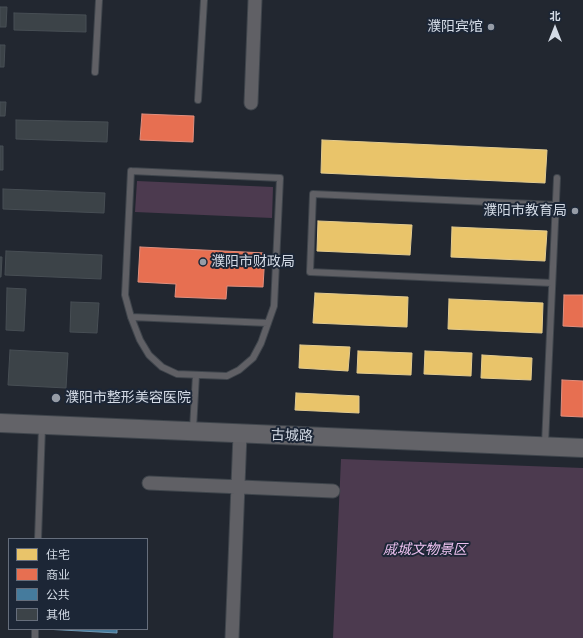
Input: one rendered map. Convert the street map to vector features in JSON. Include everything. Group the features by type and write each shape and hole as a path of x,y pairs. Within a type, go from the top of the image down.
{"street":[{"path":"251,103 255,0"},
{"name":"古城路","path":"0,424 583,448"},
{"path":"232,638 240,434"},
{"path":"149,483 333,491"}],"lane":[{"path":"94,72 99,0"},
{"path":"198,100 204,0"},
{"path":"130,172 280,178 274,306 268,323 262,343 253,358 239,370 227,376 177,374 162,367 149,355 140,340 131,317 125,295 130,172"},
{"path":"545,447 557,178"},
{"path":"552,283 310,272 313,194 556,205"},
{"path":"131,317 268,323"},
{"path":"193,432 196,375"},
{"path":"38,538 42,425"}],"green space":[{"path":"137,181 273,187 272,218 135,212"},
{"name":"戚城文物景区","path":"341,459 583,468 583,638 333,638"}],"building: 住宅":[{"path":"322,140 547,150 545,183 321,173"},
{"path":"318,221 412,225 410,255 317,251"},
{"path":"452,227 547,231 545,261 451,257"},
{"path":"315,293 408,297 407,327 313,323"},
{"path":"449,299 543,303 542,333 448,329"},
{"path":"300,345 350,347 348,371 299,368"},
{"path":"358,351 412,353 411,375 357,373"},
{"path":"425,351 472,353 471,376 424,374"},
{"path":"482,355 532,358 531,380 481,378"},
{"path":"296,393 359,396 359,413 295,410"}],"building: 商业":[{"path":"142,114 194,116 193,142 140,140"},
{"path":"140,247 265,253 263,287 227,286 226,299 175,297 176,284 138,282"},
{"path":"564,295 583,295 583,327 563,326"},
{"path":"562,380 583,381 583,417 561,416"}],"building: 公共":[{"path":"62,630 117,630 117,633"}],"building: 其他":[{"path":"0,7 7,7 6,27 0,27"},
{"path":"14,13 86,15 86,32 14,30"},
{"path":"0,45 5,45 4,67 0,67"},
{"path":"0,102 6,102 5,116 0,116"},
{"path":"16,120 108,122 107,142 16,139"},
{"path":"0,146 3,146 3,170 0,170"},
{"path":"3,189 105,193 104,213 3,209"},
{"path":"6,251 102,255 101,279 5,275"},
{"path":"0,257 2,257 1,277 0,277"},
{"path":"7,288 26,289 24,331 6,330"},
{"path":"71,302 99,303 97,333 70,332"},
{"path":"10,350 68,353 66,388 8,385"}],"place":[{"name":"濮阳宾馆","path":"491,27"},
{"name":"濮阳市教育局","path":"575,211"},
{"name":"濮阳市财政局","path":"203,262"},
{"name":"濮阳市整形美容医院","path":"56,398"}]}
